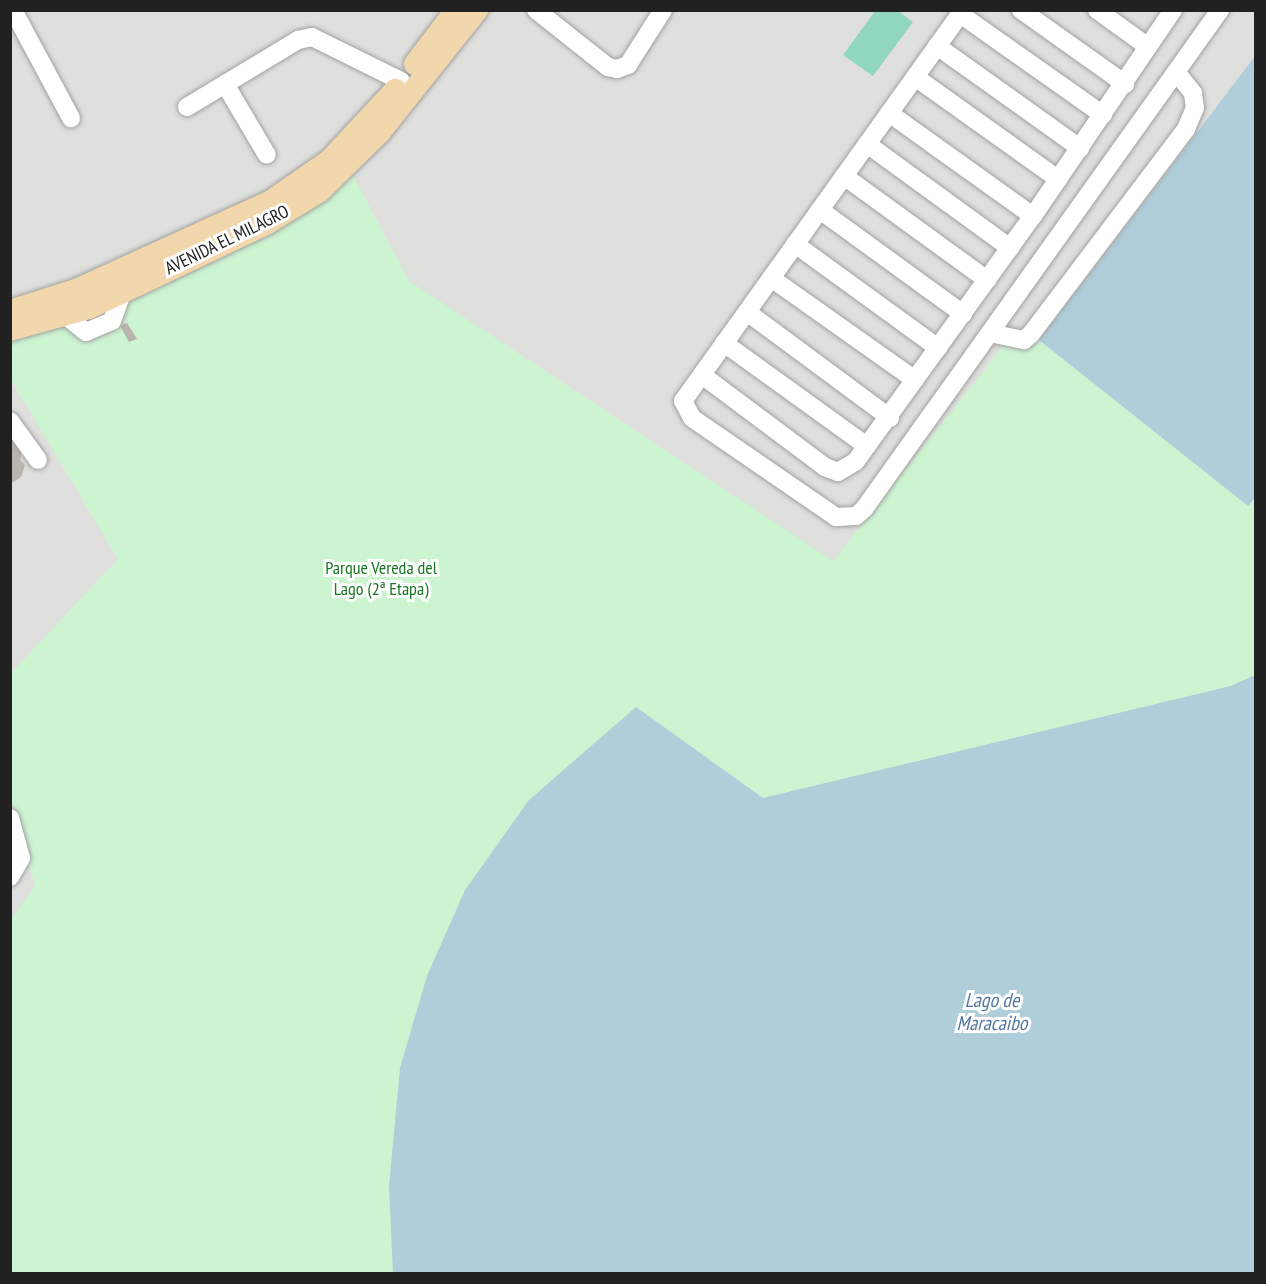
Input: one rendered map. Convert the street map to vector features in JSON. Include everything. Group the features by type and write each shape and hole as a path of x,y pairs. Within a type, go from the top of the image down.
{"main road":[{"name":"AVENIDA EL MILAGRO","path":"10,311 76,290 271,201 330,160 401,81 456,10"},
{"name":"AVENIDA EL MILAGRO","path":"10,330 65,315 123,291 268,223 320,191 380,132 477,10"}],"street":[{"path":"13,10 71,118"},
{"path":"536,10 608,67 617,69 628,65 663,10"},
{"path":"1021,10 1125,84"},
{"path":"1097,10 1147,46"},
{"path":"1103,116 962,12 683,401 687,414 822,511 846,518 864,509 1220,10"},
{"path":"702,375 825,467 838,472 867,446 890,418 1125,84 1169,12"},
{"path":"187,107 297,40 312,37 401,81"},
{"path":"937,46 1080,148"},
{"path":"990,333 1024,340 1031,334 1185,129 1195,108 1193,93 1176,72"},
{"path":"915,77 1058,179"},
{"path":"225,84 267,155"},
{"path":"890,113 1033,216"},
{"path":"867,144 1010,248"},
{"path":"844,176 987,280"},
{"path":"820,210 963,314"},
{"path":"795,244 938,348"},
{"path":"771,278 915,380"},
{"path":"747,312 890,418"},
{"path":"724,343 867,446"},
{"path":"10,421 38,460"},
{"path":"10,818 21,858 10,877"}],"shaded area":[{"path":"10,11 1255,11 1255,56 1039,340 1248,506 1255,496 1255,675 389,1187 393,1273 11,1273"}],"green space":[{"path":"875,11 898,11 913,22 873,76 843,55"},
{"name":"Parque Vereda del Lago (2ª Etapa)","path":"348,166 409,281 833,561 1015,331 1039,340 1248,506 1255,496 1255,675 1231,686 763,798 636,707 465,890 427,976 400,1068 389,1187 393,1273 11,1273 11,919 35,886 11,801 11,673 118,559 11,380 11,335"}],"water":[{"path":"1255,56 1256,496 1248,506 1039,340"},
{"name":"Lago de Maracaibo","path":"1255,675 1255,1273 393,1273 389,1187 400,1068 427,976 465,890 529,800 636,707 763,798 1231,686"}],"building":[{"path":"127,323 137,339 129,342 120,326"},
{"path":"10,429 23,444 20,460 25,465 21,477 10,484"}]}
